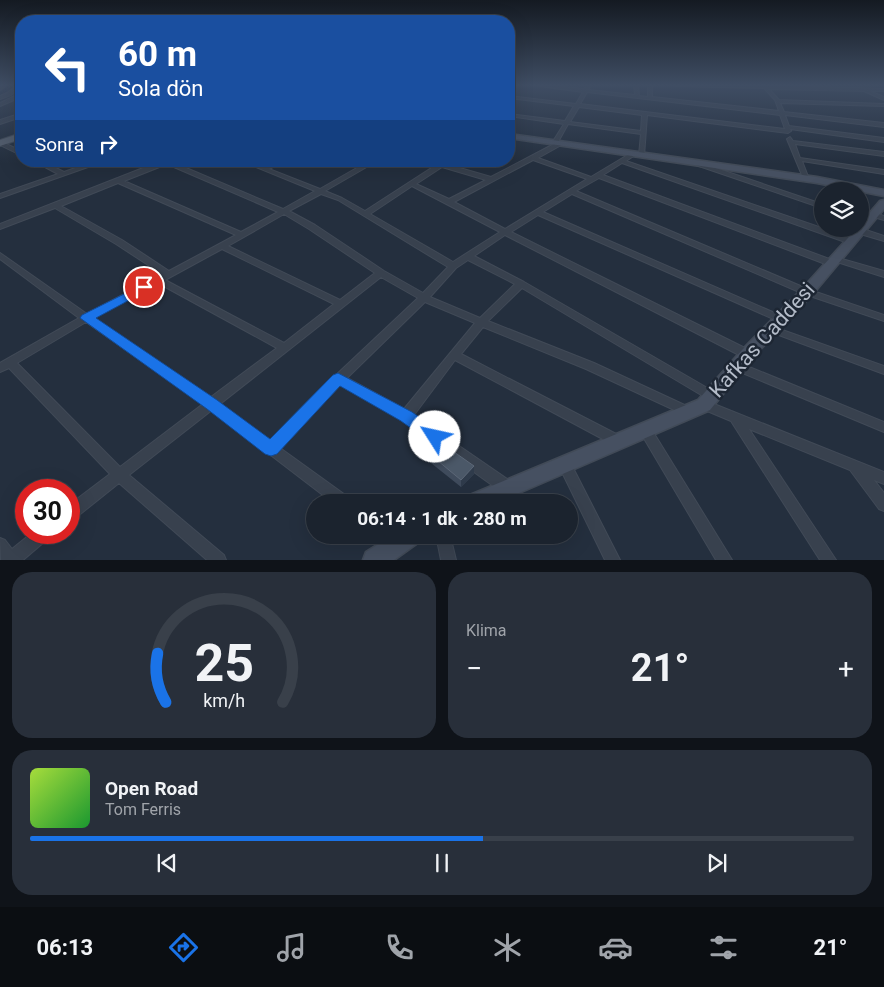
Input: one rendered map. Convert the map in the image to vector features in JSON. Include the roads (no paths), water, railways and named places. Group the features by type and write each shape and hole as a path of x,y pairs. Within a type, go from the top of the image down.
{"main road":[{"path":"0,138 15,134"},
{"path":"0,143 15,138"}],"street":[{"path":"449,202 558,143 565,123 574,111"},
{"path":"621,111 884,140"},
{"path":"766,111 884,125"},
{"path":"782,113 806,179"},
{"path":"271,449 338,378 424,298 453,266 505,232 622,161 637,154 644,134 646,114"},
{"path":"0,122 15,117"},
{"path":"515,117 644,134"},
{"path":"515,137 806,179 884,193"},
{"path":"792,142 884,154"},
{"path":"0,143 15,150"},
{"path":"533,158 596,177 833,261 884,274"},
{"path":"798,159 884,172"},
{"path":"622,161 814,208"},
{"path":"692,162 814,203"},
{"path":"49,167 63,174"},
{"path":"0,196 84,167"},
{"path":"0,227 154,167"},
{"path":"179,167 284,212 312,227 381,273 424,298 590,366 687,411"},
{"path":"259,167 321,190 366,213 453,266"},
{"path":"264,169 268,167"},
{"path":"219,560 119,475 5,365 86,318 222,246 363,167"},
{"path":"366,213 438,167"},
{"path":"456,167 491,179"},
{"path":"118,181 242,235"},
{"path":"412,184 449,202 742,360 884,426"},
{"path":"0,188 8,193"},
{"path":"572,192 807,292 884,318"},
{"path":"55,205 119,242 168,274"},
{"path":"538,212 776,324 884,370"},
{"path":"869,221 884,240"},
{"name":"Kafkas Caddesi","path":"495,494 618,441 646,431 708,401 742,360 807,292 855,237"},
{"path":"222,246 341,304"},
{"path":"0,255 86,318 212,404 332,494"},
{"path":"469,257 521,284 735,417 884,478"},
{"path":"80,505 381,273"},
{"path":"159,280 285,348"},
{"path":"406,416 480,322 502,299 521,284"},
{"path":"454,355 618,441"},
{"path":"338,378 406,416 508,488"},
{"path":"735,417 829,560"},
{"path":"646,431 724,560"},
{"path":"564,464 613,560"},
{"path":"855,467 884,504"},
{"path":"0,545 10,560 30,544"},
{"path":"374,560 392,544"},
{"path":"445,544 449,560"}]}
